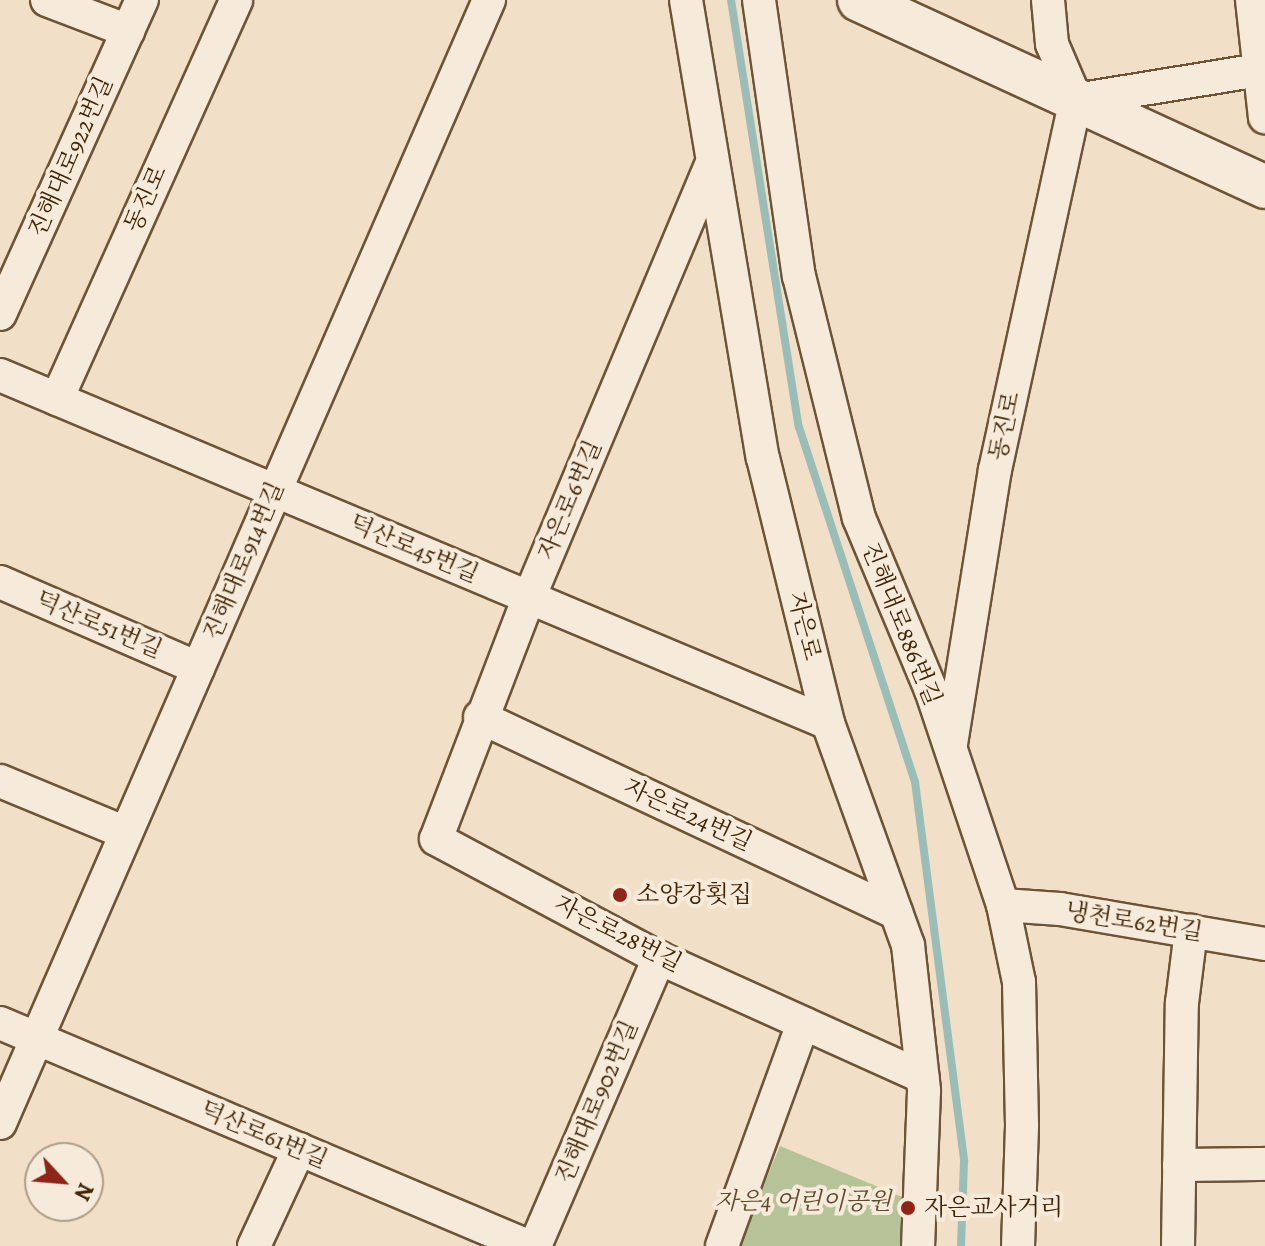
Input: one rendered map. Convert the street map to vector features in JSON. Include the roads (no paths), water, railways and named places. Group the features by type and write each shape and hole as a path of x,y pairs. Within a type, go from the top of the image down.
{"street":[{"path":"47,0 128,31"},
{"name":"진해대로922번길","path":"0,314 142,0"},
{"name":"동진로","path":"57,399 236,0"},
{"name":"진해대로914번길","path":"0,1123 489,0"},
{"name":"자은로","path":"686,0 711,165 763,458 828,723 908,945 922,1077 918,1246"},
{"name":"진해대로886번길","path":"759,0 799,276 855,503 931,690 1003,905 1019,982 1022,1126 1018,1246"},
{"path":"859,0 1265,187"},
{"path":"1048,0 1052,44 1076,100"},
{"path":"1252,0 1265,117"},
{"path":"1076,100 1262,69"},
{"name":"동진로","path":"950,754 995,470 1076,100"},
{"name":"자은로6번길","path":"436,839 480,717 711,165"},
{"name":"덕산로45번길","path":"0,375 828,723"},
{"name":"덕산로51번길","path":"0,582 198,668"},
{"name":"자은로24번길","path":"480,717 896,913"},
{"path":"0,781 126,833"},
{"name":"자은로28번길","path":"436,839 659,958 922,1077"},
{"name":"냉천로62번길","path":"1003,905 1060,909 1265,944"},
{"path":"1178,1246 1182,1003 1191,931"},
{"name":"진해대로902번길","path":"535,1246 659,958"},
{"name":"덕산로61번길","path":"0,1023 528,1246"},
{"path":"722,1246 803,1023"},
{"path":"254,1246 299,1149"},
{"path":"1179,1165 1265,1164"}],"waterway":[{"path":"731,0 799,427 915,782 964,1161 961,1246"}],"place":[{"name":"소양강횟집","path":"620,895"},
{"name":"자은교사거리","path":"908,1208"}],"park label":[{"name":"자은4 어린이공원","path":"803,1202"}]}
